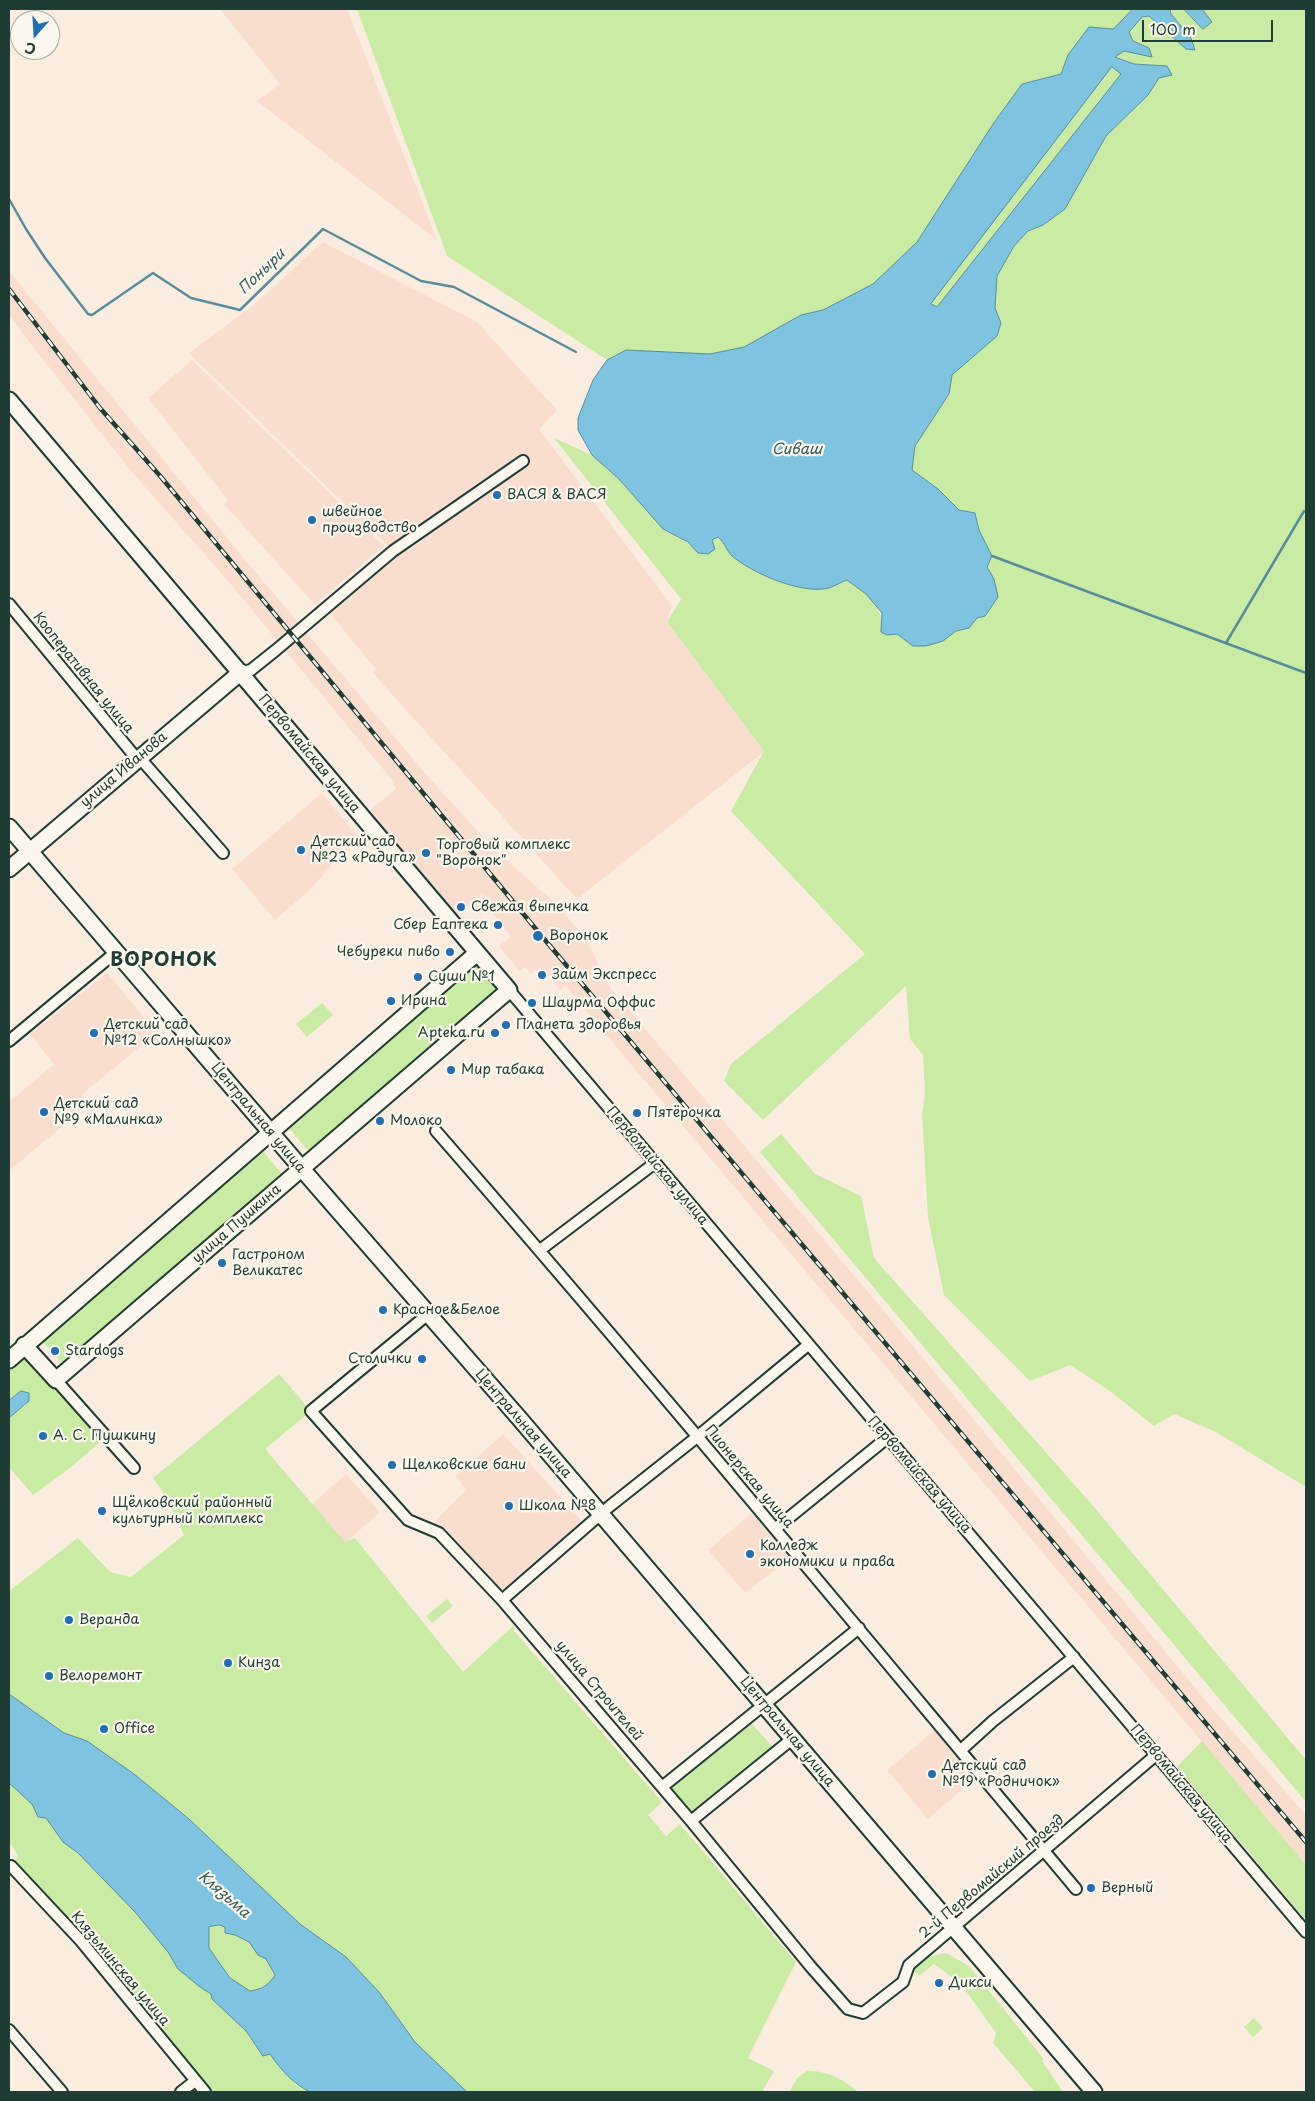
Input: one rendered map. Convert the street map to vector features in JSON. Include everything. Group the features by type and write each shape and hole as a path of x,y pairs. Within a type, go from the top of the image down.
{"street":[{"name":"Первомайская улица","path":"9,400 1306,1932"},
{"path":"241,672 251,670 393,551 523,461"},
{"name":"Кооперативная улица","path":"9,604 138,758 223,853"},
{"name":"улица Иванова","path":"9,869 241,672"},
{"name":"Центральная улица","path":"9,827 601,1514 1094,2092"},
{"path":"9,1041 116,952"},
{"path":"9,1360 477,953"},
{"name":"улица Пушкина","path":"56,1380 509,990"},
{"name":"Пионерская улица","path":"436,1130 776,1529 1076,1889"},
{"path":"540,1250 655,1163"},
{"name":"улица Строителей","path":"428,1315 311,1412 408,1520 439,1533 502,1600 691,1821 810,1967 848,2009"},
{"path":"29,1341 56,1380 134,1468"},
{"path":"502,1600 601,1514 808,1345"},
{"path":"776,1529 887,1438"},
{"path":"662,1787 859,1628"},
{"path":"961,1750 993,1721 1074,1657"},
{"path":"691,1821 792,1739"},
{"name":"2-й Первомайский проезд","path":"848,2009 863,2013 903,1982 910,1965 1156,1755"},
{"name":"Клязьминская улица","path":"11,1866 81,1941 205,2092"},
{"path":"9,2030 62,2092"},
{"path":"181,2092 195,2081"}],"shaded area":[{"path":"220,9 347,9 437,240 257,101 280,84"},
{"path":"323,242 477,322 557,410 539,429 672,606 667,622 765,751 577,899 379,680 373,672 376,669 326,609 393,551 189,353 256,303"},
{"path":"9,271 242,556 430,779 494,849 555,903 586,939 609,986 875,1300 1206,1701 1306,1815 1306,1865 565,986 560,990 540,967 531,974 525,967 520,971 499,946 511,936 484,904 488,901 483,894 456,915 368,812 396,789 392,780 229,582 131,471 30,343 9,315"},
{"path":"192,360 384,546 315,605 224,504 228,500 148,398"},
{"name":"Детский сад №23 «Радуга»","path":"322,793 360,840 335,861 311,889 275,920 232,869"},
{"name":"Детский сад №12 «Солнышко»","path":"107,973 157,1033 81,1095 89,1104 9,1171 9,1102 54,1064 30,1034"},
{"name":"Школа №8","path":"503,1434 583,1522 503,1592 433,1523 466,1490 456,1476"},
{"path":"346,1474 380,1512 345,1543 312,1504"},
{"name":"Колледж экономики и права","path":"753,1512 791,1558 745,1593 708,1550"},
{"name":"Детский сад №19 «Родничок»","path":"936,1729 977,1777 928,1819 887,1770"}],"green space":[{"path":"357,9 1133,9 1113,29 1068,55 1061,74 1022,84 993,124 917,242 873,284 823,310 801,315 744,347 710,354 626,350 607,360 447,256"},
{"path":"1170,9 1184,9 1203,29 1212,22 1202,9 1306,9 1306,1487 1216,1432 1174,1414 1154,1426 1110,1391 1070,1365 1030,1381 944,1295 928,1217 922,1115 925,1093 923,1055 910,1039 906,986 763,1120 724,1081 731,1064 865,954 731,811 764,751 667,622 681,599 554,438 592,455 619,479 663,529 688,543 698,553 708,554 714,549 712,540 718,537 732,556 741,563 778,581 805,588 818,589 829,588 847,580 869,597 881,616 887,635 897,634 913,646 943,641 956,631 969,628 977,618 994,579 987,567 991,556 979,530 975,514 959,510 938,489 912,470 915,446 949,394 952,375 997,336 1001,323 995,308 997,276 1014,246 1028,231 1043,225 1065,209 1106,136 1148,95 1167,66 1134,64 1115,56 1123,51 1149,48 1133,41 1129,32 1142,17 1149,16 1186,49 1191,38 1171,14"},
{"path":"1112,67 1122,74 937,308 931,303"},
{"path":"474,963 500,995 312,1155 287,1126"},
{"path":"322,1003 333,1015 307,1037 296,1024"},
{"path":"781,1134 815,1174 861,1196 874,1258 1088,1500 1306,1760 1306,1802 760,1152"},
{"path":"262,1150 283,1175 64,1365 41,1340"},
{"path":"24,1345 106,1437 70,1468 33,1495 9,1467 9,1418 28,1403 9,1401 9,1360"},
{"path":"279,1374 311,1411 265,1449 345,1542 355,1538 463,1672 514,1625 514,1631 662,1802 648,1815 666,1836 680,1824 796,1962 748,2058 774,2071 762,2092 467,2092 415,2042 379,1992 346,1957 300,1924 189,1819 87,1741 64,1733 9,1694 9,1591 78,1538 110,1572 131,1577 184,1535 165,1495 153,1478"},
{"path":"447,1599 453,1606 432,1623 426,1616"},
{"path":"752,1724 772,1746 690,1813 669,1789"},
{"path":"1202,1741 1306,1865 1306,1920 1177,1767"},
{"path":"9,1783 32,1804 38,1817 46,1818 63,1842 78,1853 135,1912 168,1952 178,1969 211,1994 212,1999 237,2021 251,2040 270,2054 280,2069 296,2085 310,2092 205,2092 11,1866 18,1856 9,1841"},
{"path":"219,1925 225,1927 225,1933 235,1935 249,1942 258,1955 266,1959 275,1975 270,1982 261,1988 250,1991 230,1978 209,1948 209,1926"},
{"path":"946,1953 969,1966 1043,2058 1042,2061 1063,2092 1035,2092 993,2043 996,2033 961,1984 934,1964 919,1976 912,1969 929,1956"},
{"path":"1254,2018 1263,2028 1253,2037 1244,2027"},
{"path":"807,2071 828,2074 859,2092 789,2092 798,2077"}],"water":[{"name":"Сиваш","path":"1133,9 1170,9 1171,14 1191,38 1195,50 1186,49 1149,16 1142,17 1129,32 1133,41 1149,48 1152,57 1124,51 1115,57 1134,64 1167,66 1172,75 1159,78 1148,95 1106,136 1065,209 1043,225 1028,231 1014,246 997,276 995,308 1001,323 997,336 952,375 949,394 915,446 912,470 938,489 959,510 975,513 979,530 992,556 987,567 994,579 998,597 985,616 977,618 969,628 956,631 943,641 926,646 913,646 897,634 887,635 881,632 882,613 866,594 847,580 829,588 818,589 805,588 778,581 741,563 732,556 718,537 712,540 715,549 708,554 698,553 688,542 663,529 619,479 592,455 578,430 578,418 593,380 607,360 626,350 710,354 744,347 801,315 823,310 873,284 917,242 993,124 1022,84 1061,74 1068,55 1089,27 1113,29","holes":["1112,67 1121,74 937,307 931,304"]},
{"path":"1184,9 1202,9 1212,22 1203,29"},
{"path":"21,1391 29,1393 29,1401 9,1418 9,1401"},
{"name":"Клязьма","path":"9,1694 64,1733 87,1741 134,1774 189,1819 300,1924 346,1957 379,1992 415,2042 467,2092 310,2092 298,2085 283,2071 270,2054 263,2056 246,2031 212,1999 211,1994 178,1969 168,1952 135,1912 78,1853 63,1842 46,1818 38,1817 32,1804 9,1783","holes":["219,1925 225,1927 225,1933 235,1935 249,1942 258,1955 266,1959 275,1975 270,1982 250,1991 230,1978 209,1948 209,1927"]}],"waterway":[{"name":"Поныри","path":"9,199 45,258 88,314 92,315 153,273 191,298 240,310 323,229 421,281 454,287 576,352"},
{"path":"1226,643 1304,511"},
{"path":"992,556 1306,673"}],"railway":[{"path":"9,289 100,408 161,477 540,934 1306,1842"}],"place":[{"name":"ВАСЯ & ВАСЯ","path":"497,495"},
{"name":"швейное производство","path":"312,520"},
{"name":"Детский сад №23 «Радуга»","path":"301,850"},
{"name":"Торговый комплекс \"Воронок\"","path":"426,853"},
{"name":"Свежая выпечка","path":"461,907"},
{"name":"Сбер Еаптека","path":"498,925"},
{"name":"Воронок","path":"538,936"},
{"name":"Чебуреки пиво","path":"450,952"},
{"name":"Займ Экспресс","path":"542,975"},
{"name":"Суши №1","path":"418,977"},
{"name":"Ирина","path":"391,1001"},
{"name":"Шаурма Оффис","path":"532,1003"},
{"name":"Планета здоровья","path":"506,1025"},
{"name":"Детский сад №12 «Солнышко»","path":"94,1033"},
{"name":"Apteka.ru","path":"495,1033"},
{"name":"Мир табака","path":"451,1070"},
{"name":"Детский сад №9 «Малинка»","path":"44,1112"},
{"name":"Пятёрочка","path":"637,1113"},
{"name":"Moлоко","path":"380,1121"},
{"name":"Гастроном Великатес","path":"222,1263"},
{"name":"Красное&Белое","path":"383,1310"},
{"name":"Stardogs","path":"55,1351"},
{"name":"Столички","path":"422,1359"},
{"name":"А. С. Пушкину","path":"43,1436"},
{"name":"Щелковские бани","path":"392,1465"},
{"name":"Школа №8","path":"509,1506"},
{"name":"Щёлковский районный культурный комплекс","path":"102,1511"},
{"name":"Колледж экономики и права","path":"750,1554"},
{"name":"Веранда","path":"69,1620"},
{"name":"Кинза","path":"228,1663"},
{"name":"Велоремонт","path":"49,1676"},
{"name":"Office","path":"104,1729"},
{"name":"Детский сад №19 «Родничок»","path":"932,1774"},
{"name":"Верный","path":"1091,1888"},
{"name":"Дикси","path":"939,1983"}],"district":[{"name":"ВОРОНОК","path":"164,961"}]}
